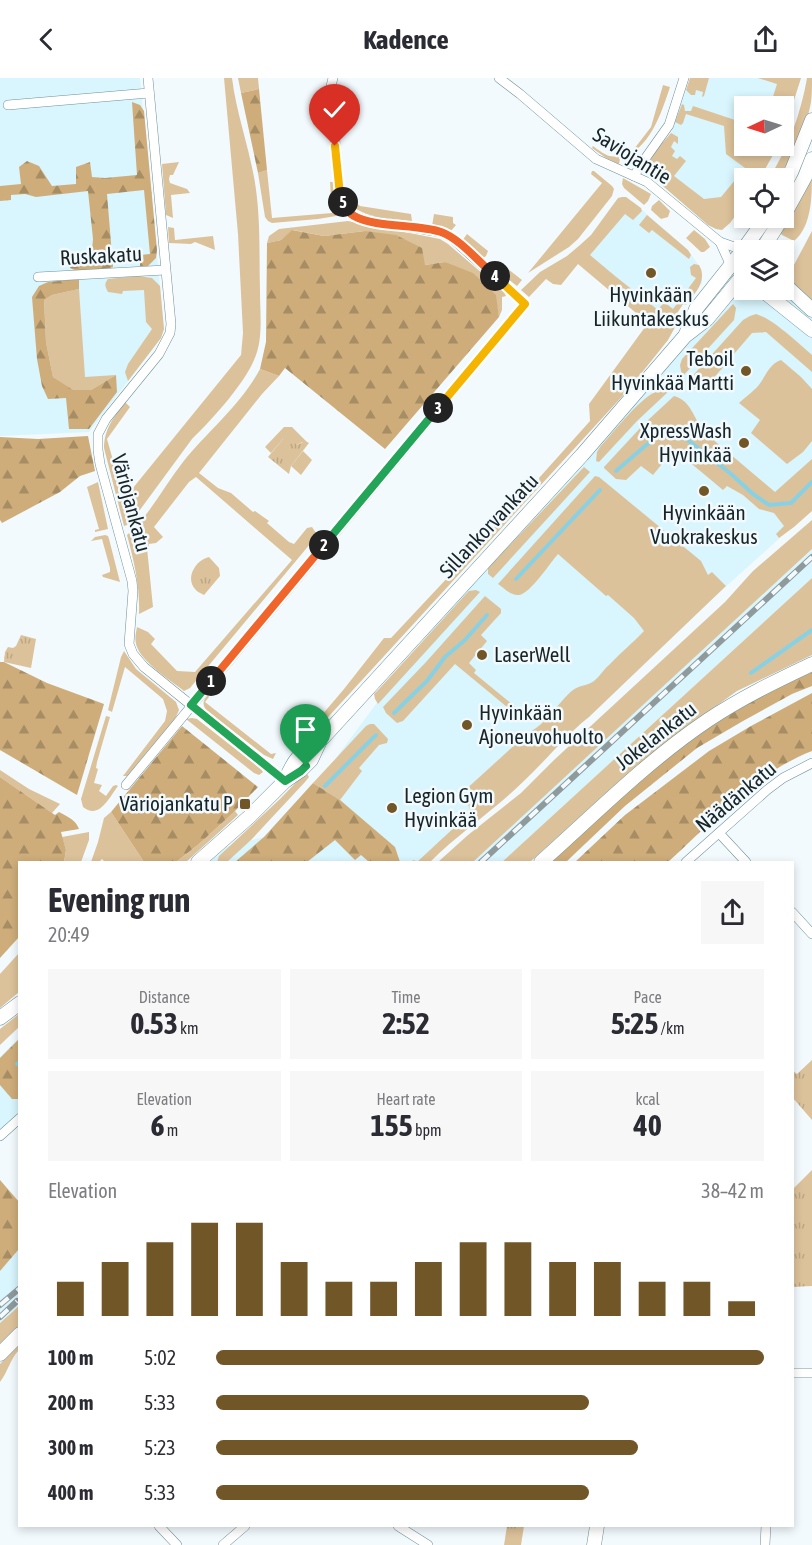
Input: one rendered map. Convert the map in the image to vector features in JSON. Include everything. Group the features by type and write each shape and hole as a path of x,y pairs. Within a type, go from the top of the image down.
{"main road":[{"path":"793,168 812,120"},
{"path":"794,197 812,159"},
{"name":"Sillankorvankatu","path":"685,336 696,309 734,262"},
{"name":"Sillankorvankatu","path":"199,861 285,781 301,771 311,760 320,741 582,455 685,336 707,319 734,287"},
{"path":"794,293 812,310"},
{"path":"774,300 812,330"},
{"name":"Jokelankatu","path":"542,861 670,747 748,696 812,664"},
{"path":"0,1018 18,1004"},
{"path":"0,1354 18,1336"},
{"path":"594,1545 597,1527"}],"street":[{"name":"Väriojankatu","path":"148,78 170,333 159,354 106,419 98,434 97,442 103,474 132,581 129,644 133,654 144,668 285,781"},
{"path":"126,785 525,304 452,238 433,230 365,220 352,215 345,207 340,195 331,97 333,78"},
{"name":"Saviojantie","path":"499,78 596,159 646,182 720,242 734,247"},
{"path":"634,176 669,125 684,78"},
{"path":"8,105 149,93"},
{"name":"Saviojantie","path":"720,242 731,266"},
{"name":"Ruskakatu","path":"38,277 165,270"},
{"name":"Näädänkatu","path":"687,861 766,790 812,763"},
{"path":"719,834 745,861"},
{"path":"794,914 812,934"},
{"path":"0,1136 18,1120"},
{"path":"794,1373 812,1373"},
{"path":"160,1527 177,1545"},
{"path":"223,1545 244,1527"},
{"path":"400,1527 428,1545"},
{"path":"765,1545 766,1527"}],"shaded area":[{"path":"0,78 140,78 164,329 161,338 89,432 0,436"},
{"path":"690,78 801,78 794,100 794,96 734,96 734,156 772,156 766,168 734,168 734,218 722,230 708,225 649,174 649,161 671,133"},
{"path":"634,203 688,250 702,270 702,283 686,305 683,304 662,335 580,265"},
{"path":"734,280 734,300 792,300 812,318 812,509 422,861 204,861 214,850 264,837 330,766 474,572"},
{"path":"812,549 812,578 503,861 474,861"},
{"path":"18,1039 18,1119 0,1136 0,1057"},
{"path":"18,1250 18,1307 0,1323 0,1271"}],"green space":[{"path":"224,78 232,78 258,205 261,315 258,348 252,365 237,388 192,439 134,518 124,526 104,448 108,429 117,413 125,402 130,407 107,439 124,499 241,355 243,333 238,234"},
{"path":"238,78 258,78 259,89 241,93"},
{"path":"690,78 709,78 704,96 702,97 703,92 696,90 695,95 691,95 686,90"},
{"path":"758,78 801,78 794,100 794,96 773,96 777,84"},
{"path":"807,78 812,78 809,112 794,151 794,127"},
{"path":"663,85 670,87 663,108 647,139 639,147 630,154 620,159 619,164 592,148 593,146 611,156 631,153 651,127"},
{"path":"259,89 267,170 258,173 241,93"},
{"path":"132,102 140,105 144,111 156,258 148,266 140,266 140,255 150,254 144,190 107,194 113,267 91,271 74,270 70,266 91,262 93,239 88,191 36,197 25,194 11,195 11,200 0,201 0,186 21,184 19,167 27,161 39,166 52,186 76,184 76,167 90,162 92,177 137,175"},
{"path":"682,104 685,111 691,111 693,106 734,120 734,156 772,156 766,168 745,168 726,154 724,126 686,114 681,125 675,122"},
{"path":"671,133 678,137 678,144 674,141 671,147 675,151 672,156 677,159 680,156 686,161 674,176 704,199 721,197 734,181 734,218 722,230 708,225 649,174 652,157"},
{"path":"781,156 791,156 785,168 775,168"},
{"path":"179,162 173,175 170,175 170,183 187,189 190,193 171,195 173,218 166,215 162,164"},
{"path":"267,170 272,218 332,213 330,182 333,182 335,202 339,212 336,216 318,219 272,223 268,221 265,217 258,173"},
{"path":"592,171 612,186 614,189 612,196 578,239 528,273 602,183 591,174"},
{"path":"812,171 808,219 800,235 794,241 780,233 783,228 794,228 794,206"},
{"path":"623,178 651,194 644,205 624,188"},
{"path":"345,190 352,190 353,200 360,206 411,214 412,221 381,218 361,212 348,200"},
{"path":"626,197 642,211 633,220 625,214 590,255 658,310 664,302 673,309 696,278 691,275 690,267 694,264 699,265 701,271 701,282 686,305 683,304 676,315 679,320 668,340 628,390 296,752 293,749 384,638 391,638 450,575 483,534 487,535 515,505 527,498 540,483 539,478 590,421 589,404 648,323 578,264 561,285 553,284 546,279 529,297 521,290 540,272 567,256 591,235 618,198"},
{"path":"659,200 670,211 668,217 661,219 651,210"},
{"path":"434,214 453,217 453,223 456,225 450,232 441,227 432,226"},
{"path":"647,215 688,250 691,255 689,259 652,230 649,233 639,225"},
{"path":"348,221 440,239 448,244 504,292 506,296 502,297 502,310 499,317 495,295 445,262 425,265 365,231 324,236 293,230 281,240 267,243 269,236 279,229"},
{"path":"168,227 174,228 175,240 213,236 215,250 195,242 191,244 169,243"},
{"path":"292,230 324,236 365,231 396,235 422,248 425,265 445,262 473,273 496,295 499,317 385,449 285,368 279,376 260,369 266,342 267,243 281,240"},
{"path":"694,230 705,239 710,247 704,252 701,252 686,238"},
{"path":"812,231 812,300 794,284 794,265"},
{"path":"467,234 488,251 486,256 483,258 462,241"},
{"path":"499,262 522,280 517,286 494,268"},
{"path":"138,276 152,278 160,286 164,329 161,338 128,381 125,372 128,364 152,329 146,322 144,290 123,291 122,294 108,292 105,284 108,279"},
{"path":"79,279 79,289 52,295 44,300 46,342 53,377 73,390 91,390 116,375 117,392 89,429 69,429 66,398 48,399 42,386 37,359 32,297 39,286 48,282"},
{"path":"79,289 85,377 116,375 91,390 73,391 53,377 46,342 44,300 52,295"},
{"path":"733,304 736,308 734,320 682,377 680,365 682,359"},
{"path":"756,314 777,326 812,355 812,372 766,332 752,333 734,354 728,355 723,362 726,364 702,391 687,382 743,320"},
{"path":"781,360 812,389 812,441 803,452 787,464 751,433 760,420 739,403 759,385 771,366"},
{"path":"260,369 279,376 199,473 269,521 267,523 289,542 294,544 307,528 312,527 316,533 315,538 190,688 184,691 158,671 140,653 136,642 137,627 148,632 155,639 151,644 177,671 195,672 292,560 196,477 189,482 154,527 163,537 156,543 149,544 147,548 153,607 139,614 136,574 127,535 150,509 183,462 234,406"},
{"path":"658,391 669,391 599,462 596,461 600,447 620,424 644,400"},
{"path":"674,396 684,401 704,432 775,492 812,459 812,511 779,538 776,534 784,526 774,513 759,509 743,495 727,486 723,490 681,455 677,459 670,454 653,475 641,466 626,480 616,479 604,467 642,426 646,430 651,426 647,421"},
{"path":"284,427 292,427 307,442 297,445 283,439 271,453 265,447"},
{"path":"88,436 95,471 80,476 60,492 2,523 0,520 0,437 38,439"},
{"path":"287,437 297,445 304,442 309,443 291,466 289,474 268,457"},
{"path":"303,451 312,460 301,475 291,466"},
{"path":"584,467 590,472 493,578 488,574 488,568"},
{"path":"595,476 599,477 701,561 708,575 712,572 726,586 515,789 431,861 418,861 471,812 463,792 529,732 541,724 573,690 594,681 644,631 634,618 558,554 524,593 513,594 498,584"},
{"path":"98,482 108,529 95,532 99,529 87,487"},
{"path":"812,520 812,549 474,861 439,861 521,793 725,602 753,571"},
{"path":"105,535 109,539 120,582 103,577 102,575 110,572 110,568 102,539 91,541 95,537"},
{"path":"209,557 219,568 220,576 204,595 195,589 191,579 196,565"},
{"path":"812,578 812,655 737,691 665,743 531,861 503,861"},
{"path":"476,590 480,592 378,704 374,694 466,594"},
{"path":"485,596 501,609 501,613 481,635 487,641 469,663 476,670 474,673 529,718 525,722 455,664 403,721 397,723 383,707"},
{"path":"21,635 36,639 31,668 4,662 8,647 16,646"},
{"path":"124,651 136,669 176,702 179,710 175,719 127,776 123,776 165,721 167,711 163,699 125,667 112,712 108,710"},
{"path":"0,662 47,683 104,704 77,795 0,750"},
{"path":"812,672 812,686 792,694 697,748 625,806 567,861 552,861 674,753 721,720"},
{"path":"812,693 812,751 791,760 753,785 669,861 576,861 625,815 709,751"},
{"path":"208,695 205,702 271,754 276,753 273,759 264,755 206,710 204,702"},
{"path":"106,716 110,717 97,762 96,768 98,769 94,783 102,785 99,791 106,796 113,786 118,786 103,806 94,811 83,807 81,799"},
{"path":"186,719 197,719 263,772 259,775 254,773"},
{"path":"374,724 388,739 387,743 379,745 359,768 362,771 340,800 313,783 366,726"},
{"path":"182,726 258,787 234,812 177,861 143,861 111,812"},
{"path":"0,770 29,789 60,804 52,813 0,777"},
{"path":"306,772 309,777 305,782 252,839 228,861 217,861 219,856"},
{"path":"0,777 55,815 59,812 71,819 79,829 61,832 66,850 64,861 18,861 18,938 0,958"},
{"path":"313,783 340,800 395,847 400,861 368,861 361,855 355,860 335,840 308,861 236,861 264,837"},
{"path":"235,811 238,815 187,861 177,861"},
{"path":"111,812 143,861 104,861 102,859 91,861 104,818"},
{"path":"89,832 89,840 81,861 64,861 66,850 62,837"},
{"path":"18,954 18,993 0,1008 0,974"},
{"path":"18,1015 18,1028 0,1045 0,1029"},
{"path":"18,1040 18,1099 12,1099 0,1085 0,1058"},
{"path":"812,1060 812,1120 794,1099 794,1072 797,1074"},
{"path":"812,1170 812,1286 794,1287 794,1188"},
{"path":"0,1180 18,1201 18,1250 0,1271"},
{"path":"18,1307 18,1327 0,1346 0,1323"},
{"path":"18,1344 18,1351 0,1382 0,1364"},
{"path":"507,1527 524,1527 521,1545 504,1545"}],"waterway":[{"path":"671,427 769,505 791,503 812,482"},
{"path":"616,471 651,441"},
{"path":"516,579 600,490"},
{"path":"394,713 427,681 445,657 465,640 487,615"},
{"path":"751,673 812,630"},
{"path":"325,786 376,735"}],"railway":[{"path":"482,861 812,557"},
{"path":"0,1305 18,1290"},
{"path":"0,1317 17,1301"}],"place":[{"name":"Hyvinkään Liikuntakeskus","path":"651,273"},
{"name":"Teboil Hyvinkää Martti","path":"746,371"},
{"name":"XpressWash Hyvinkää","path":"744,443"},
{"name":"Hyvinkään Vuokrakeskus","path":"704,491"},
{"name":"LaserWell","path":"482,655"},
{"name":"Hyvinkään Ajoneuvohuolto","path":"467,725"},
{"name":"Väriojankatu P","path":"245,804"},
{"name":"Legion Gym Hyvinkää","path":"392,808"}],"route":[{"path":"306,766 285,781 191,705 525,304 452,238 440,232 365,220 352,215 345,207 340,195 335,146"}]}
